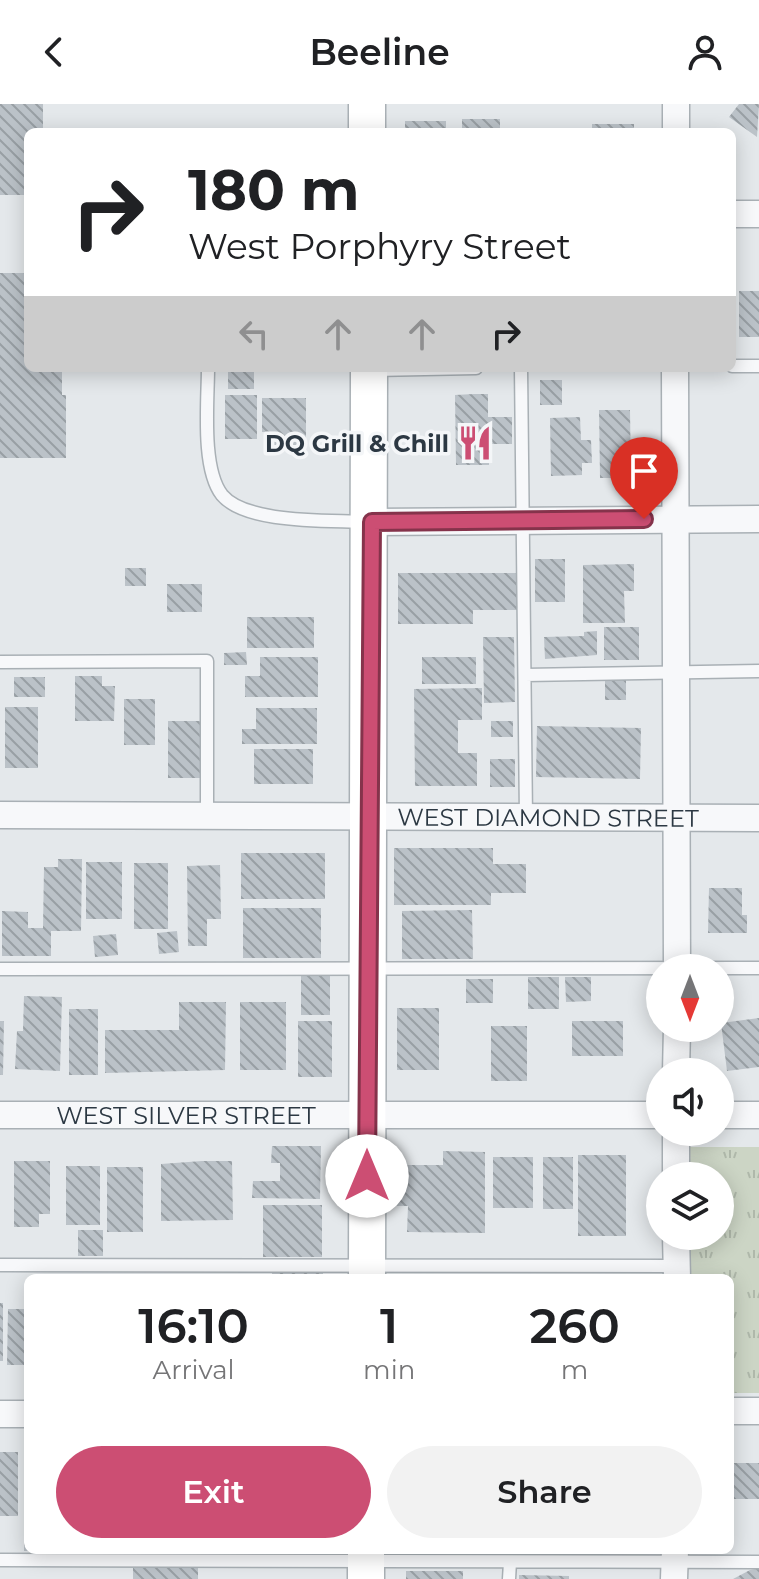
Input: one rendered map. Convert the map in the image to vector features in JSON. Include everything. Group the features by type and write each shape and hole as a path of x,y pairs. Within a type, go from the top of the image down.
{"main road":[{"path":"367,104 367,128"},
{"path":"367,1272 372,522 369,372"}],"street":[{"path":"676,104 676,128"},
{"path":"736,214 759,214"},
{"path":"675,372 677,954"},
{"path":"372,522 759,519"},
{"name":"WEST DIAMOND STREET","path":"0,815 368,819 759,818"},
{"name":"WEST SILVER STREET","path":"0,1115 646,1115"},
{"path":"734,1115 759,1115"},
{"path":"676,1250 676,1272"},
{"path":"734,1411 759,1411"},
{"path":"0,1414 24,1414"}],"lane":[{"path":"736,366 759,366"},
{"path":"208,372 208,437 212,467 223,496 240,508 268,515 372,522"},
{"path":"521,372 526,818"},
{"path":"0,662 207,661 207,817"},
{"path":"525,675 759,671"},
{"path":"0,969 646,968"},
{"path":"734,968 759,968"},
{"path":"0,1265 367,1272 676,1272"},
{"path":"0,1560 366,1564 759,1562"},
{"path":"509,1579 510,1562"}],"green space":[{"path":"690,1147 759,1147 759,1393 734,1393 734,1274 690,1274 690,1250 734,1250 734,1162 690,1162"}],"building":[{"path":"0,104 43,104 43,128 24,128 24,195 0,195"},
{"path":"739,104 759,104 757,137 729,117"},
{"path":"462,119 500,119 500,128 462,128"},
{"path":"405,121 446,121 446,128 405,128"},
{"path":"592,124 634,124 634,128 592,128"},
{"path":"0,273 24,273 24,372 62,372 62,395 66,395 66,458 0,458"},
{"path":"739,291 759,291 759,337 739,337"},
{"path":"228,372 254,372 254,389 228,389"},
{"path":"540,380 562,380 562,405 540,405"},
{"path":"488,394 488,417 512,417 512,444 489,444 489,465 456,465 455,395"},
{"path":"225,395 257,395 257,439 225,439"},
{"path":"262,398 306,398 306,445 273,445 273,432 262,432"},
{"path":"599,410 630,410 631,478 600,478"},
{"path":"580,417 581,440 591,440 592,463 582,463 582,475 551,476 550,418"},
{"path":"535,559 565,559 565,602 535,602"},
{"path":"634,564 634,591 624,591 625,623 583,623 583,565"},
{"path":"125,568 146,568 146,586 125,586"},
{"path":"398,573 518,573 518,610 473,610 473,624 398,624"},
{"path":"167,584 202,584 202,612 167,612"},
{"path":"247,617 314,617 314,648 247,648"},
{"path":"604,627 639,627 639,660 604,660"},
{"path":"597,631 597,655 545,659 544,637 584,636 584,632"},
{"path":"483,637 514,637 515,702 484,703"},
{"path":"246,652 247,665 224,665 224,653"},
{"path":"260,657 318,657 318,697 245,697 245,676 260,676"},
{"path":"422,657 476,657 476,684 422,684"},
{"path":"75,676 102,676 102,686 115,686 114,721 75,721"},
{"path":"14,677 45,677 45,697 14,697"},
{"path":"605,679 626,679 626,700 605,700"},
{"path":"482,688 482,720 458,720 458,753 477,753 477,786 415,786 414,689"},
{"path":"124,699 155,699 155,745 124,745"},
{"path":"5,707 38,707 38,768 5,768"},
{"path":"256,708 317,708 317,744 242,744 242,729 256,729"},
{"path":"168,721 203,721 203,778 168,778"},
{"path":"491,721 513,721 513,737 491,737"},
{"path":"537,726 641,728 640,779 536,777"},
{"path":"254,749 313,749 313,784 254,784"},
{"path":"490,759 515,759 515,787 490,787"},
{"path":"394,848 493,848 493,864 526,864 526,893 491,893 491,905 394,905"},
{"path":"241,853 325,853 325,899 241,899"},
{"path":"58,859 82,859 81,931 51,931 51,956 2,956 2,911 28,912 28,928 43,928 44,867 58,867"},
{"path":"86,862 122,862 122,919 86,919"},
{"path":"134,863 168,863 168,929 134,929"},
{"path":"220,865 221,919 207,919 207,946 188,946 187,866"},
{"path":"709,888 742,888 742,915 747,915 747,933 708,933"},
{"path":"243,908 321,908 321,958 243,958"},
{"path":"472,910 473,959 402,959 402,911"},
{"path":"177,931 179,952 159,954 157,933"},
{"path":"116,934 118,955 95,957 93,936"},
{"path":"301,974 330,974 330,1015 301,1015"},
{"path":"528,977 559,977 559,1009 528,1009"},
{"path":"565,977 591,977 591,1001 566,1002"},
{"path":"466,979 493,979 493,1003 466,1003"},
{"path":"24,996 62,997 60,1071 15,1069 17,1031 23,1031"},
{"path":"179,1002 226,1002 225,1070 105,1073 105,1030 179,1030"},
{"path":"240,1002 286,1002 286,1070 240,1070"},
{"path":"397,1008 439,1008 439,1070 397,1070"},
{"path":"69,1009 98,1009 98,1075 69,1075"},
{"path":"759,1018 759,1067 734,1070 734,1058 725,1058 723,1042 734,1042 734,1021"},
{"path":"0,1021 4,1021 3,1075 0,1075"},
{"path":"298,1021 332,1021 332,1077 298,1077"},
{"path":"572,1021 623,1021 623,1056 572,1056"},
{"path":"491,1026 527,1026 527,1081 491,1081"},
{"path":"272,1146 321,1146 320,1199 252,1198 253,1181 280,1181 280,1163 271,1163"},
{"path":"443,1151 485,1152 485,1233 407,1232 408,1206 395,1206 395,1165 443,1165"},
{"path":"578,1155 626,1155 626,1236 578,1236"},
{"path":"493,1157 533,1157 533,1208 493,1208"},
{"path":"543,1157 573,1157 573,1209 543,1209"},
{"path":"14,1161 50,1161 50,1214 39,1214 39,1227 14,1227"},
{"path":"232,1161 233,1220 161,1221 161,1164"},
{"path":"66,1166 100,1166 100,1225 66,1225"},
{"path":"107,1167 143,1167 143,1232 107,1232"},
{"path":"263,1205 322,1205 322,1257 263,1257"},
{"path":"78,1230 103,1230 103,1256 78,1256"},
{"path":"272,1270 323,1270 323,1274 272,1274"},
{"path":"0,1303 3,1303 3,1361 0,1361"},
{"path":"8,1309 24,1309 24,1365 7,1365"},
{"path":"0,1452 18,1452 18,1516 0,1516"},
{"path":"734,1463 759,1463 759,1499 734,1499"},
{"path":"405,1554 458,1554 458,1555"},
{"path":"198,1567 198,1579 133,1579 133,1568"},
{"path":"759,1568 759,1579 733,1579 750,1570"},
{"path":"406,1571 463,1571 463,1579 406,1579"},
{"path":"519,1575 569,1576 569,1579 519,1579"}],"place":[{"name":"DQ Grill & Chill","path":"475,443"}],"route":[{"path":"367,1176 372,522 644,519"}]}
